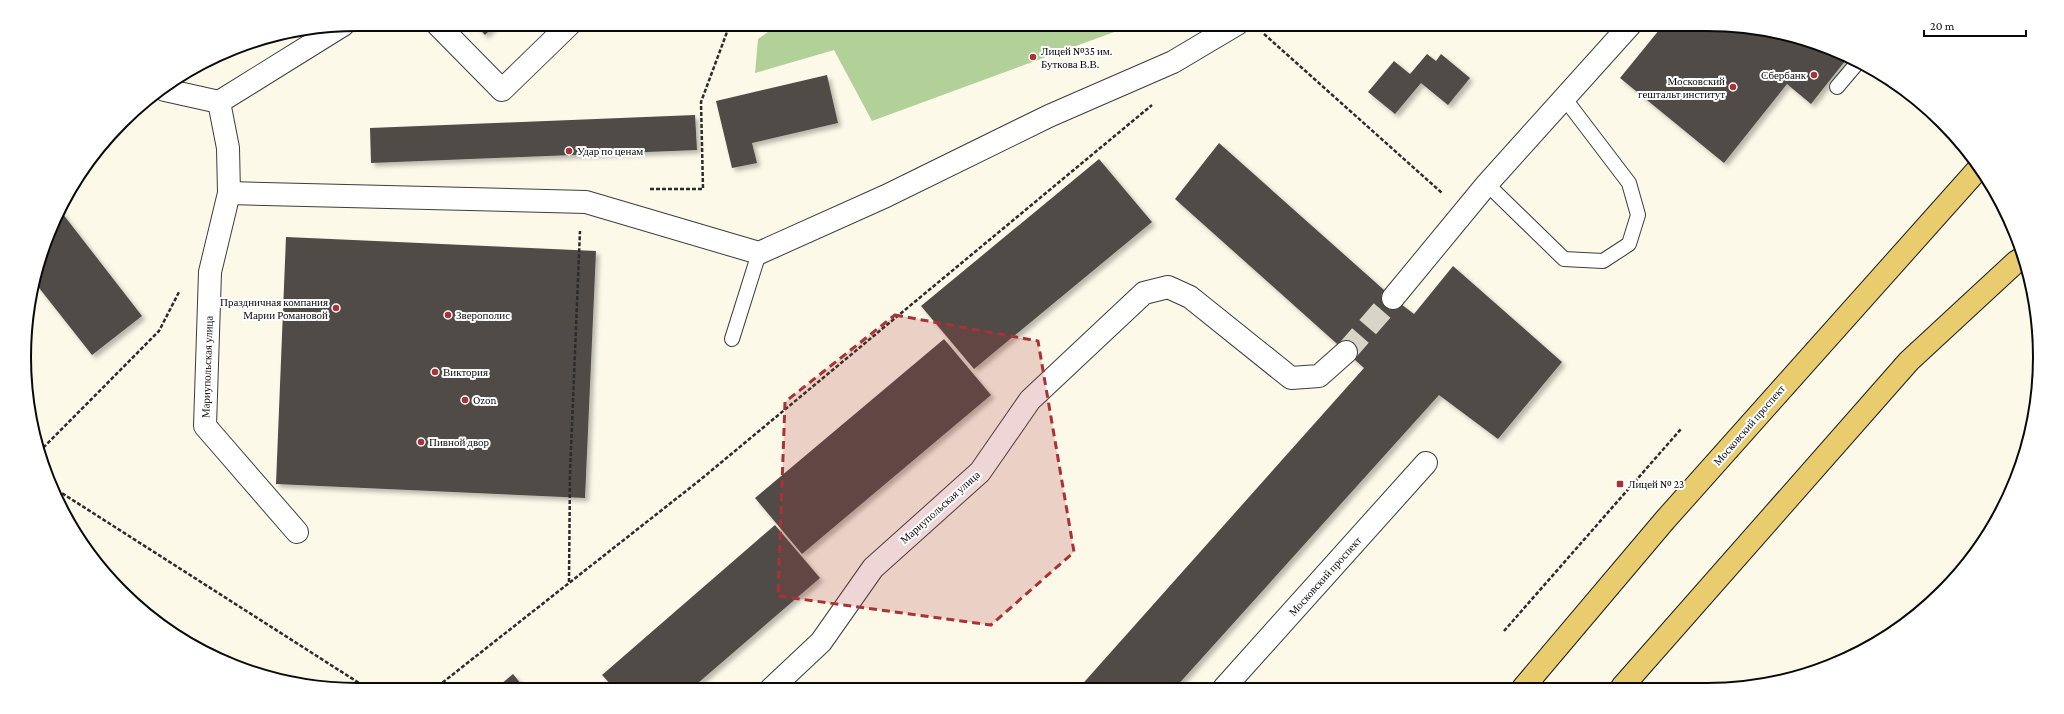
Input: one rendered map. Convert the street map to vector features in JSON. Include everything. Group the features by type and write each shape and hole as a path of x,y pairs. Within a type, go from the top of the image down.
{"main road":[{"name":"Московский проспект","path":"1527,683 1671,514 1975,172"},
{"path":"1626,683 1909,361 2018,260"}],"street":[{"path":"444,31 502,90 563,31"},
{"path":"229,193 581,202 759,254 886,196 1049,116 1173,62 1225,31"},
{"path":"1393,298 1487,184 1625,31"},
{"path":"169,91 219,102 331,32"},
{"name":"Мариупольская улица","path":"219,102 228,148 229,193 210,272 204,426 297,532"},
{"name":"Мариупольская улица","path":"777,683 821,642 873,568 980,472 1030,400 1144,293 1168,287 1190,297 1291,378 1319,376 1346,352"},
{"name":"Московский проспект","path":"1228,683 1426,463"}],"lane":[{"path":"1837,87 1854,67"},
{"path":"1487,184 1564,259 1603,261 1630,244 1638,215 1628,183 1564,99"},
{"path":"732,339 759,254"}],"path":[{"path":"642,188 703,189 701,102 727,31"},
{"path":"1261,31 1464,213"},
{"path":"442,683 700,480 1158,100"},
{"path":"570,582 570,473 581,202"},
{"path":"44,447 160,331 180,289"},
{"path":"1504,631 1681,429"},
{"path":"61,493 359,683"}],"highlighted area":[{"path":"895,315 1038,341 1074,552 991,625 778,596 785,402"}],"green space":[{"path":"769,31 1117,31 872,121 834,50 755,73 758,39"}],"building":[{"path":"481,31 489,31 485,35"},
{"path":"1658,31 1728,32 1771,37 1812,48 1844,62 1811,104 1787,84 1724,163 1620,78"},
{"path":"1427,54 1436,61 1441,54 1470,78 1448,105 1421,83 1395,114 1368,92 1394,61 1410,74"},
{"path":"827,75 838,123 752,143 757,163 732,168 716,101"},
{"path":"695,115 697,150 371,163 370,128"},
{"path":"1219,143 1393,298 1414,314 1453,266 1562,362 1498,439 1439,395 1180,683 1083,683 1364,368 1175,199"},
{"path":"1099,159 1152,222 974,369 921,306"},
{"path":"64,215 142,316 92,355 38,287 48,252"},
{"name":"Виктория","path":"286,237 596,251 585,498 276,484"},
{"path":"944,339 991,395 802,554 755,498"},
{"path":"775,525 820,578 698,683 609,683 602,675"},
{"path":"513,674 520,683 502,683"}],"tunnel":[{"path":"1346,352 1393,298"}],"place":[{"name":"Лицей №35 им. Буткова В.В.","path":"1033,57"},
{"name":"Сбербанк","path":"1814,75"},
{"name":"Московский гештальт институт","path":"1733,87"},
{"name":"Удар по ценам","path":"569,151"},
{"name":"Праздничная компания Марии Романовой","path":"336,308"},
{"name":"Зверополис","path":"448,315"},
{"name":"Виктория","path":"435,372"},
{"name":"Ozon","path":"465,400"},
{"name":"Пивной двор","path":"421,442"},
{"name":"Лицей № 23","path":"1620,484"}]}
